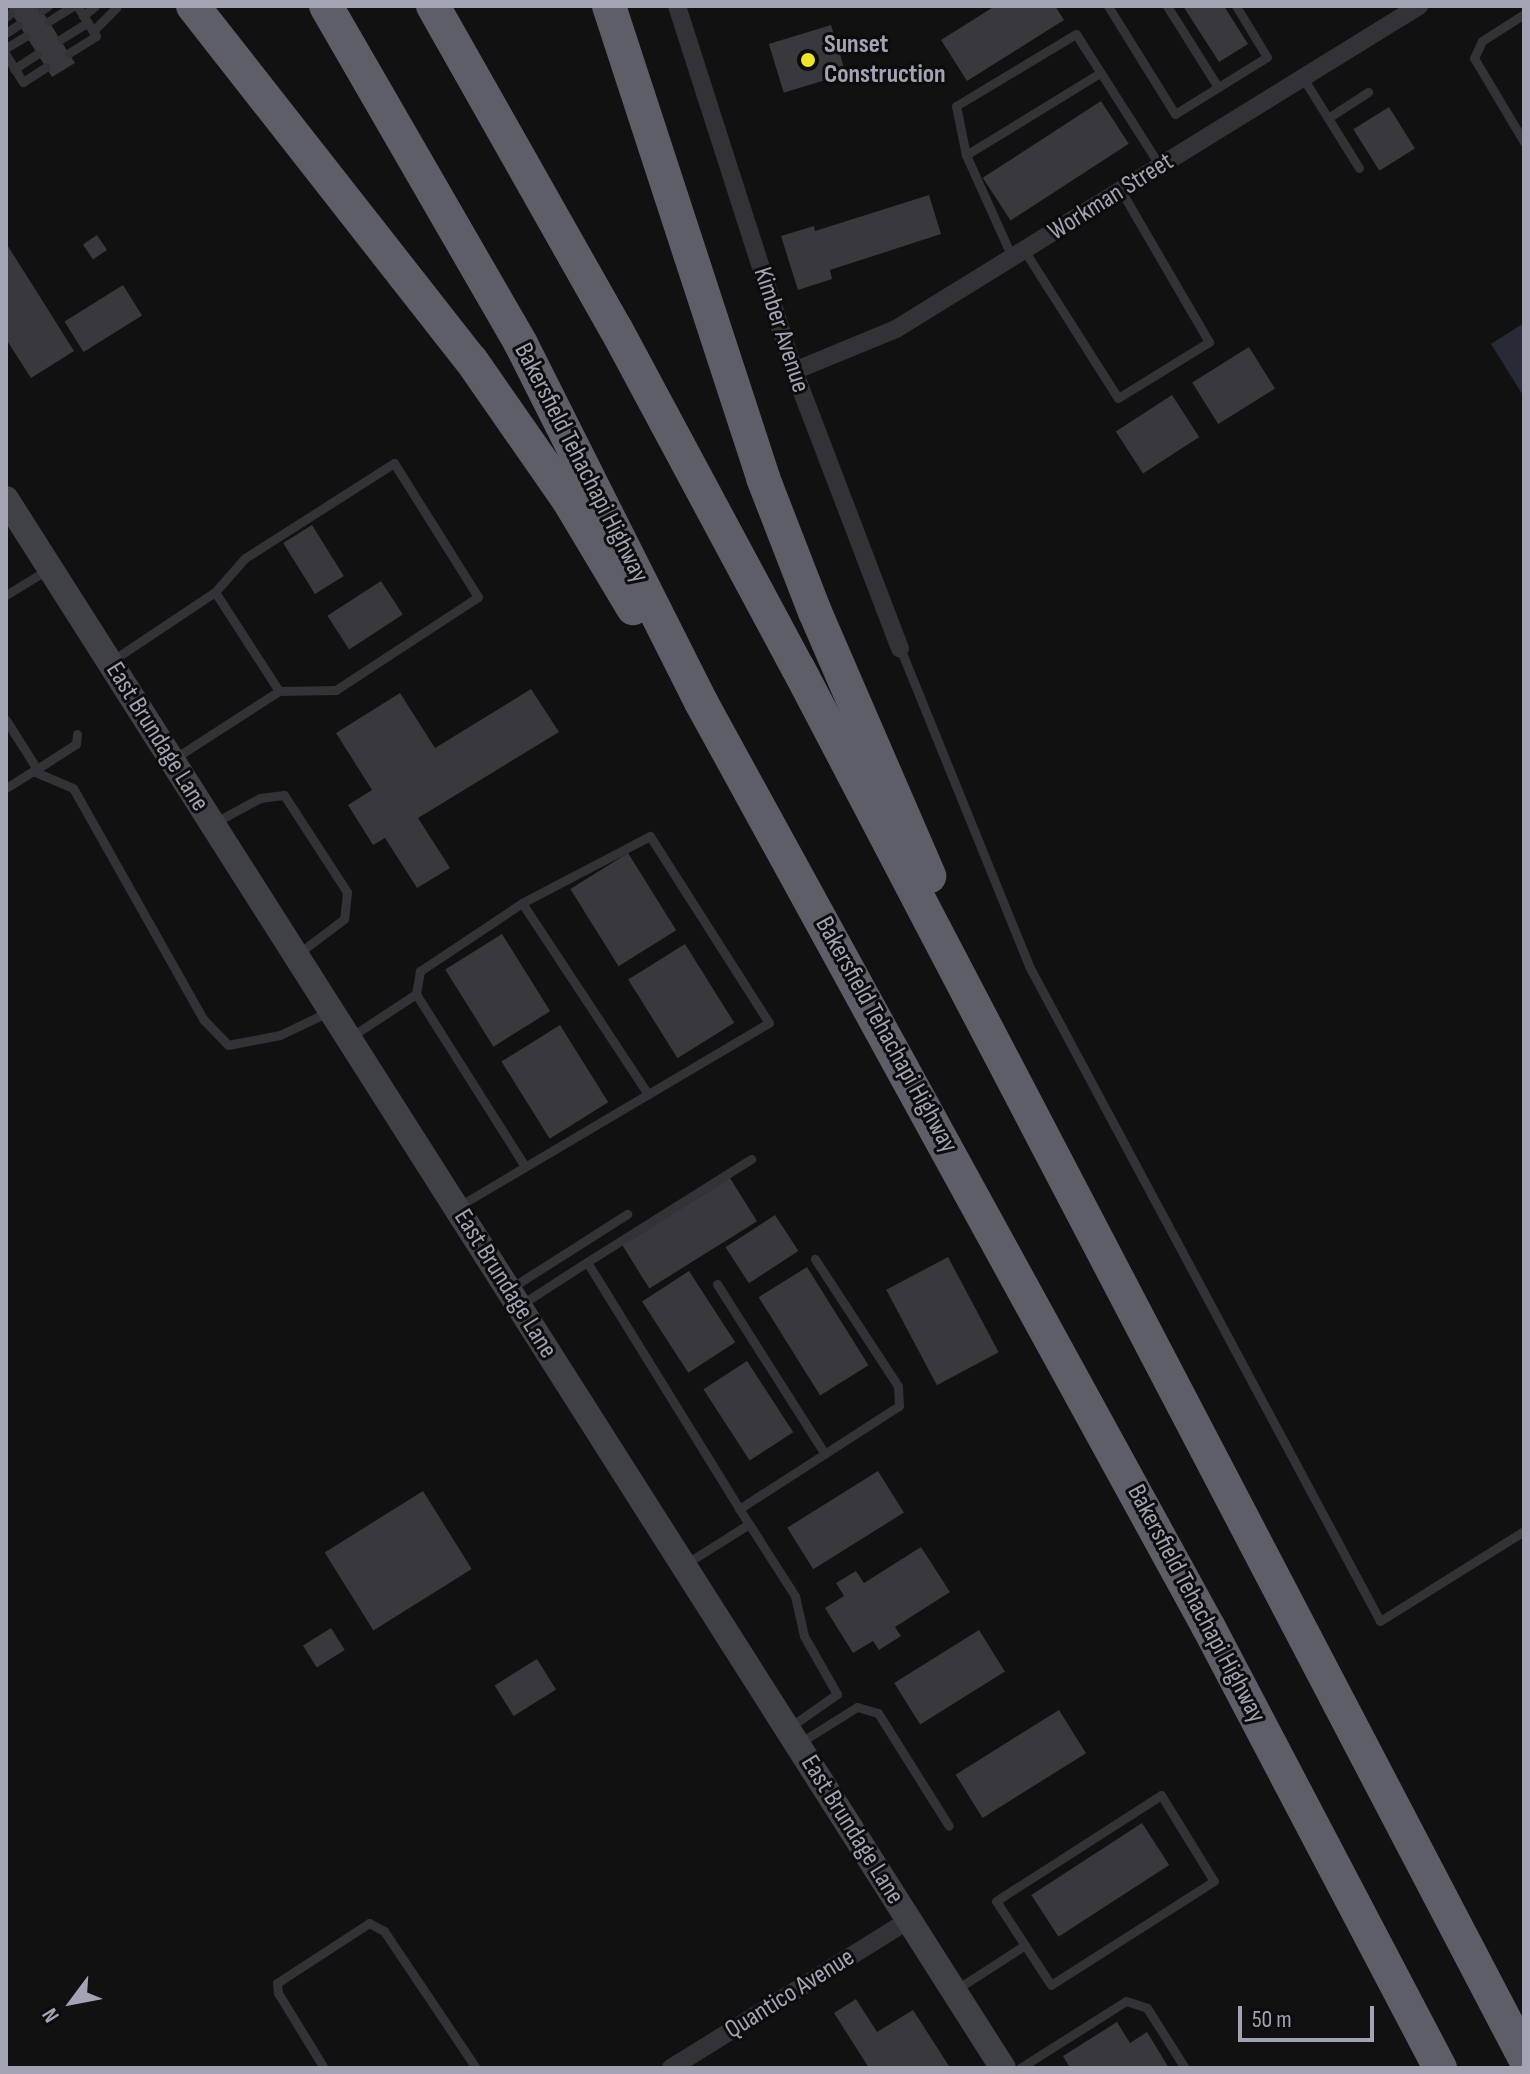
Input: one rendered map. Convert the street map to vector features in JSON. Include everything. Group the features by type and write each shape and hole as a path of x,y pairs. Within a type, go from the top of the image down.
{"highway":[{"path":"193,6 480,372 561,489 650,635 701,702"},
{"name":"Bakersfield Tehachapi Highway","path":"326,6 521,344 701,702 1208,1626 1440,2068"},
{"path":"433,6 616,329 967,990 1524,2057"},
{"path":"609,6 763,478 815,612 944,912 967,990"}],"main road":[{"name":"East Brundage Lane","path":"6,499 1003,2068"}],"street":[{"name":"Kimber Avenue","path":"677,6 794,371 900,648"},
{"name":"Workman Street","path":"794,371 896,329 1419,6"},
{"name":"Quantico Avenue","path":"671,2068 909,1920"}],"lane":[{"path":"49,21 75,6 88,23 96,36 69,53"},
{"path":"88,23 95,6"},
{"path":"1108,6 1175,114 1267,57 1236,6"},
{"path":"1167,6 1218,87"},
{"path":"61,39 116,8"},
{"path":"1524,14 1482,41 1474,58 1524,142"},
{"path":"6,33 18,25"},
{"path":"1121,191 1209,342 1118,398 1018,254 966,155 956,106 1076,34 1160,166"},
{"path":"6,48 26,36"},
{"path":"14,69 37,54"},
{"path":"6,55 23,82 46,67"},
{"path":"966,155 1100,73"},
{"path":"1303,78 1359,168"},
{"path":"1328,118 1368,92"},
{"path":"109,662 215,592 245,558 394,463 478,597 336,690 279,691 172,760"},
{"path":"6,595 49,568"},
{"path":"215,592 279,691"},
{"path":"900,648 1029,966 1380,1621 1524,1531"},
{"path":"6,720 35,770 73,788 203,1019 228,1045 280,1035 331,1010"},
{"path":"6,788 76,744 77,734"},
{"path":"212,824 260,798 284,795 347,892 344,919 296,955"},
{"path":"456,1208 524,1165 563,1149 648,1094 769,1023 650,836 522,903 420,971 416,994 524,1165"},
{"path":"522,903 648,1094"},
{"path":"349,1038 416,994"},
{"path":"514,1298 587,1262 751,1159"},
{"path":"514,1298 627,1214"},
{"path":"739,1509 899,1406 898,1386 815,1259"},
{"path":"587,1262 795,1596 804,1636 836,1686 830,1701 793,1736"},
{"path":"717,1284 825,1454"},
{"path":"684,1565 749,1524"},
{"path":"793,1736 866,1706 878,1713 949,1826"},
{"path":"1161,1795 1214,1881 1051,1985 1025,1945 996,1901 1161,1795"},
{"path":"324,2068 277,1983 369,1923 384,1931 476,2068"},
{"path":"954,1991 1025,1945"},
{"path":"1020,2068 1126,2001 1147,2008 1185,2068"}],"shaded area":[{"path":"1524,323 1524,397 1491,344"}],"building":[{"path":"7,6 39,6 75,63 52,77"},
{"path":"995,6 1055,6 1064,20 967,81 941,40"},
{"path":"1183,6 1224,6 1248,44 1219,62"},
{"name":"Sunset Construction","path":"831,25 846,74 784,93 769,44"},
{"path":"1101,101 1129,144 1011,221 983,178"},
{"path":"1389,107 1415,149 1379,171 1353,129"},
{"path":"929,195 941,234 830,270 832,279 798,290 781,236 814,226 815,231"},
{"path":"97,235 107,250 93,259 83,245"},
{"path":"6,243 74,351 31,378 6,339"},
{"path":"123,285 142,316 84,352 64,322"},
{"path":"1249,347 1275,389 1218,424 1192,383"},
{"path":"1172,395 1199,437 1143,473 1116,431"},
{"path":"312,525 344,576 315,594 283,543"},
{"path":"381,581 403,615 349,649 327,616"},
{"path":"531,689 559,732 418,818 450,868 417,888 385,838 373,845 348,805 372,790 336,733 400,693 435,748"},
{"path":"628,853 676,930 619,966 570,889"},
{"path":"502,934 550,1011 493,1047 445,970"},
{"path":"685,944 734,1023 677,1058 628,980"},
{"path":"560,1025 608,1102 550,1139 501,1062"},
{"path":"730,1178 757,1221 649,1289 622,1245"},
{"path":"775,1215 798,1251 749,1283 726,1247"},
{"path":"948,1257 999,1352 937,1385 886,1290"},
{"path":"807,1267 868,1365 820,1396 759,1297"},
{"path":"689,1271 735,1342 688,1373 642,1301"},
{"path":"747,1361 793,1432 750,1461 703,1389"},
{"path":"878,1471 904,1513 813,1569 787,1528"},
{"path":"423,1491 472,1569 373,1630 325,1552"},
{"path":"921,1547 950,1592 895,1627 901,1636 879,1650 873,1641 853,1653 825,1608 844,1596 836,1583 856,1571 864,1583"},
{"path":"331,1628 345,1650 317,1668 303,1645"},
{"path":"979,1630 1005,1672 920,1725 894,1683"},
{"path":"537,1659 556,1690 514,1716 495,1685"},
{"path":"1059,1710 1086,1753 983,1818 956,1775"},
{"path":"1142,1823 1169,1865 1059,1937 1031,1895"},
{"path":"856,1999 877,2032 913,2010 949,2066 869,2068 834,2013"},
{"path":"1117,2022 1130,2043 1147,2032 1169,2068 1070,2068 1063,2056"}],"place":[{"name":"Sunset Construction","path":"808,60"}]}
